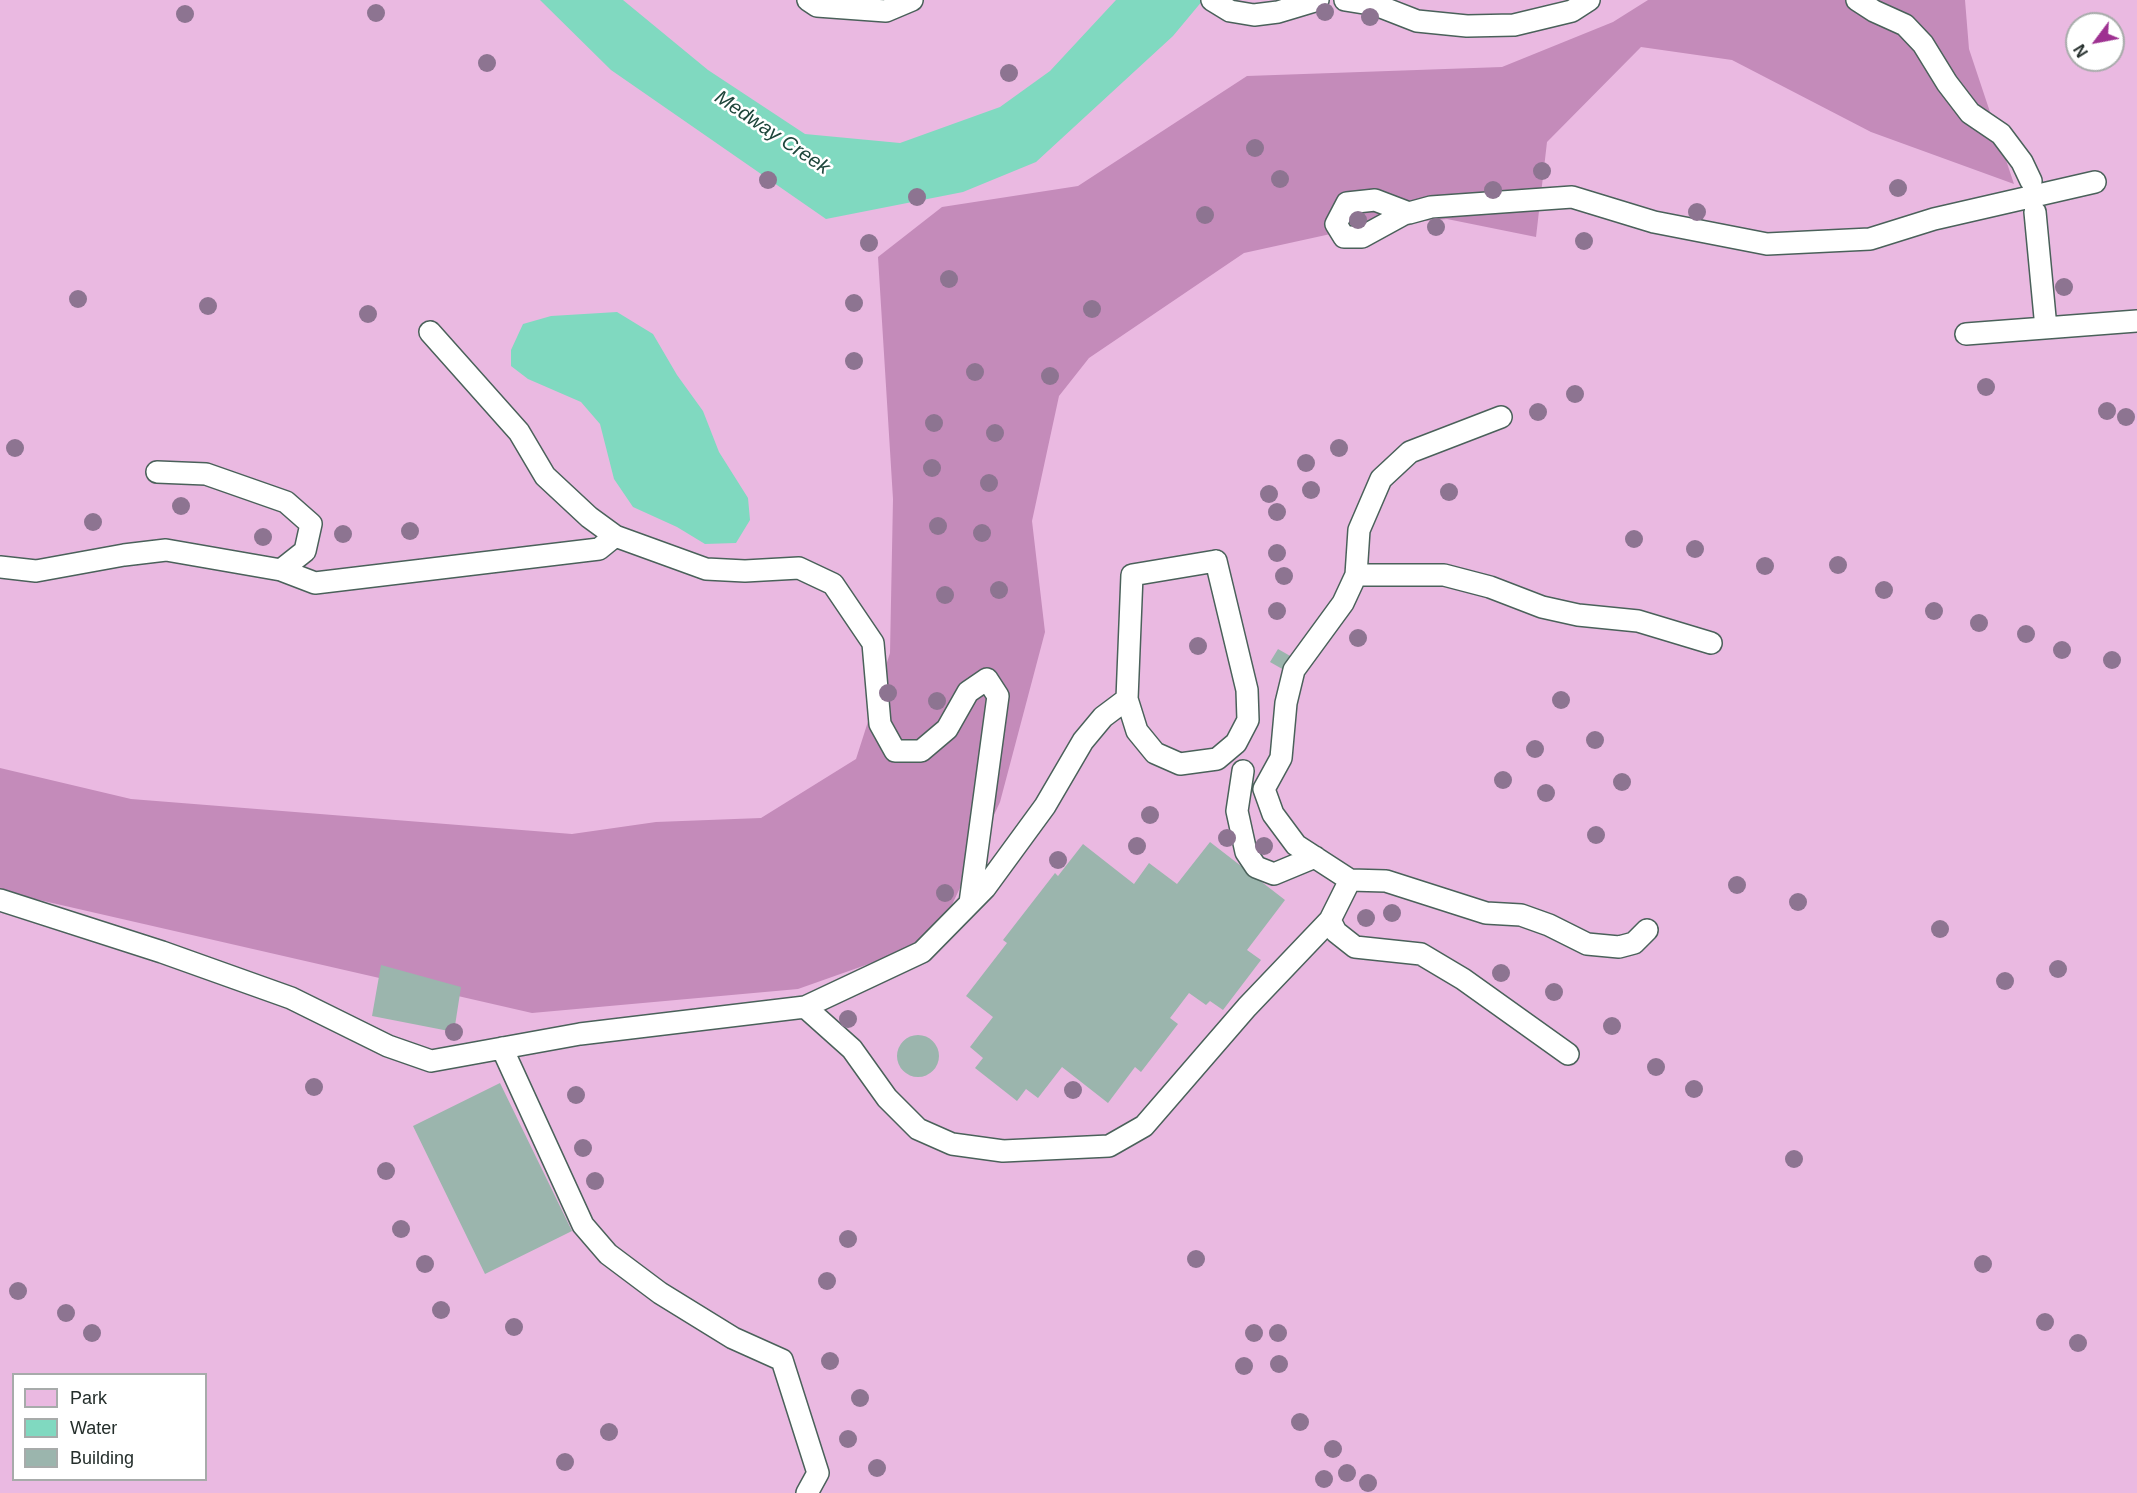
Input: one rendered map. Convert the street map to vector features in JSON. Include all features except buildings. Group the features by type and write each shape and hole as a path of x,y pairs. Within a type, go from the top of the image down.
{"lane":[{"path":"808,0 817,6 886,11 912,0"},
{"path":"1215,1 1230,11 1254,15 1278,12 1318,0"},
{"path":"1345,0 1376,5 1417,21 1467,26 1514,25 1572,11 1589,0"},
{"path":"1857,0 1874,11 1905,25 1917,38 1970,112 2001,134 2022,162 2031,181"},
{"path":"1409,213 1431,207 1572,197 1654,222 1728,238 1767,244 1790,243 1870,239 1934,219 2095,182"},
{"path":"2036,212 2046,328"},
{"path":"1966,334 2137,321"},
{"path":"430,332 519,432 545,476 589,517 615,536 706,569 745,571 799,568 833,584 873,643 880,724 895,751 921,751 947,729 968,692 987,680 998,696 970,903"},
{"path":"1264,789 1281,758 1286,703 1294,670 1343,603 1356,575 1359,530 1381,479 1410,452 1501,417"},
{"path":"157,472 206,474 286,502 311,524 305,551 280,570"},
{"path":"0,567 36,571 166,550 280,570 315,583 599,549 615,536"},
{"path":"1216,561 1247,690 1248,720 1236,743 1217,759 1180,764 1155,753 1137,731 1127,699 1132,575 1216,561"},
{"path":"1356,575 1444,575 1490,587 1542,607 1578,615 1638,621 1711,643"},
{"path":"0,900 162,952 291,998 388,1046 431,1061 580,1034 805,1007 922,951 985,888 1045,806 1083,741 1103,717 1127,699"},
{"path":"1236,743 1243,771 1237,811 1246,852 1256,867 1274,874 1315,857"},
{"path":"1243,771 1264,789 1273,814 1296,845 1350,880 1386,881 1486,913 1521,915 1549,925 1587,944 1619,947 1634,943 1647,930"},
{"path":"805,1007 852,1049 887,1098 918,1129 952,1144 1004,1151 1109,1146 1144,1126 1247,1007 1330,920 1350,880"},
{"path":"1330,920 1336,932 1355,947 1421,954 1463,979 1568,1054"},
{"path":"502,1048 583,1225 608,1254 669,1299 733,1338 782,1360 818,1473 807,1493"}],"green space":[{"path":"0,0 2137,0 2137,1493 0,1493"}],"shaded area":[{"path":"1648,0 1965,0 1969,49 2014,184 1871,132 1732,60 1641,47 1547,142 1536,237 1447,219 1367,226 1244,253 1089,358 1059,396 1032,521 1045,632 1000,802 951,907 911,949 798,989 532,1013 0,891 0,768 131,799 572,834 656,822 761,818 856,759 890,653 893,499 878,257 942,207 1078,186 1247,76 1502,67 1613,22"}],"water":[{"name":"Medway Creek","path":"540,0 623,0 708,70 805,134 900,143 1000,107 1050,71 1116,0 1203,0 1173,36 1036,162 963,192 826,219 611,70"},
{"path":"617,312 653,334 677,375 703,411 719,452 748,498 750,520 736,543 705,544 677,527 633,507 614,479 600,424 581,402 528,379 511,366 511,350 523,324 551,316"}]}
